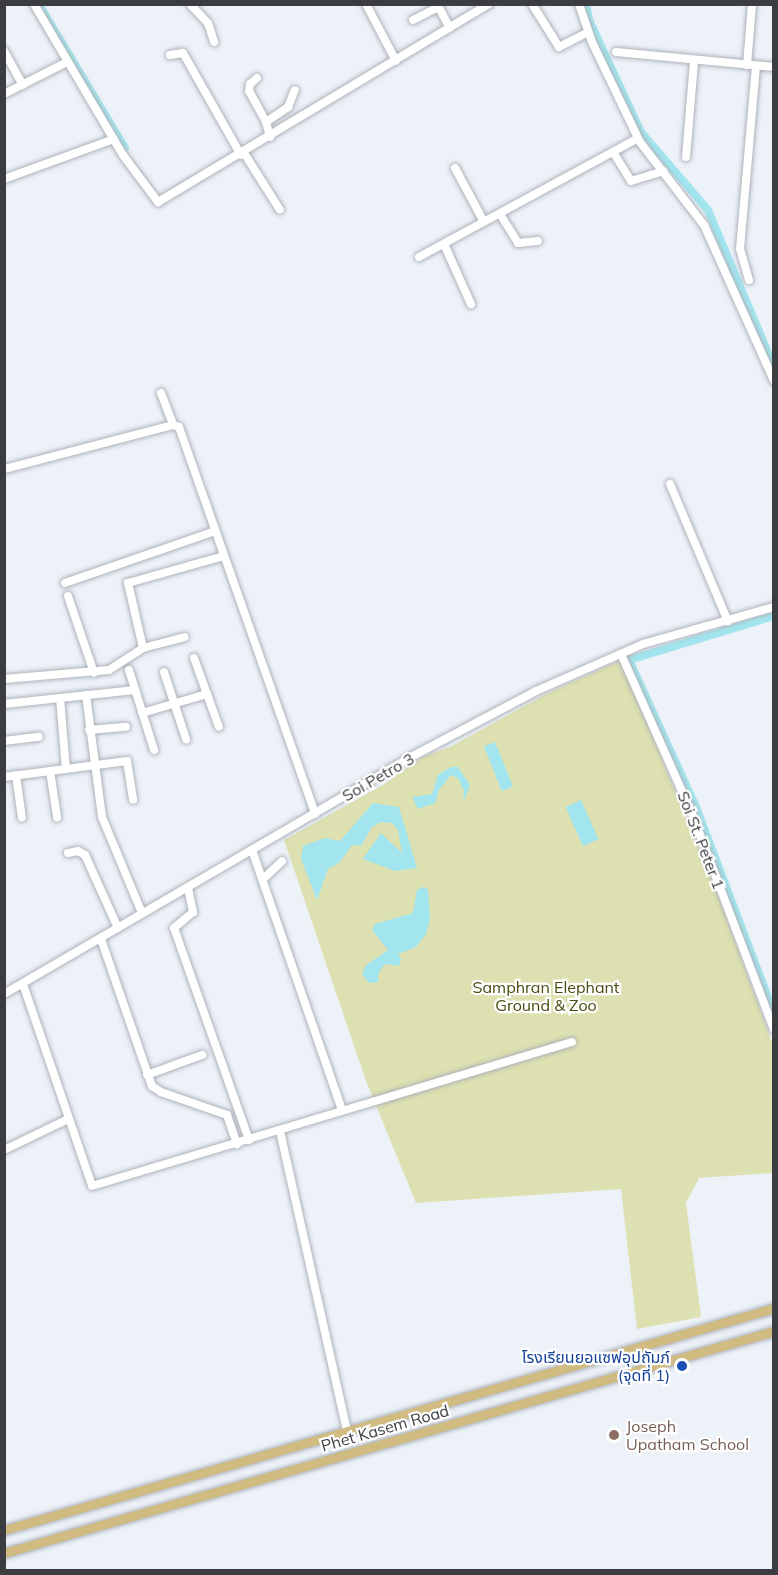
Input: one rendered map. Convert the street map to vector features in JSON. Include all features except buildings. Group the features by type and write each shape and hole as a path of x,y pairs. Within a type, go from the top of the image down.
{"main road":[{"name":"Phet Kasem Road","path":"4,1530 774,1308"},
{"name":"Phet Kasem Road","path":"4,1553 774,1331"}],"street":[{"path":"34,4 114,139 159,202 489,4"},
{"path":"190,4 208,23 214,42"},
{"path":"366,4 396,61"},
{"path":"532,4 560,48 588,32"},
{"path":"579,4 588,32 638,138 704,225 771,367 774,381"},
{"path":"749,280 740,249 751,65 752,4"},
{"path":"413,20 437,6 450,28"},
{"path":"4,51 23,85"},
{"path":"616,52 774,67"},
{"path":"170,55 183,53 242,154 280,210"},
{"path":"686,157 694,61"},
{"path":"4,94 67,62"},
{"path":"257,78 250,84 249,91 266,122 270,137"},
{"path":"266,122 288,107 295,90"},
{"path":"419,257 638,138"},
{"path":"4,179 114,139"},
{"path":"613,152 630,181 647,179 663,171"},
{"path":"455,168 484,222"},
{"path":"500,214 518,243 538,241"},
{"path":"444,244 471,303"},
{"path":"161,393 173,425"},
{"path":"4,469 173,425 179,427 315,814"},
{"path":"670,484 728,621"},
{"path":"66,583 215,531"},
{"path":"144,648 128,583 224,556"},
{"path":"68,596 94,673"},
{"name":"Soi Petro 3","path":"4,994 315,814 536,691 621,654 774,607"},
{"path":"4,679 109,670 144,648 185,637"},
{"name":"Soi St. Peter 1","path":"621,654 691,811 774,1029"},
{"path":"194,658 219,727"},
{"path":"129,670 154,750"},
{"path":"164,672 186,739"},
{"path":"4,704 135,690"},
{"path":"142,713 207,694"},
{"path":"86,695 92,765 102,817 142,913"},
{"path":"60,698 66,769"},
{"path":"89,730 126,727"},
{"path":"4,741 39,737"},
{"path":"4,777 129,762 133,800"},
{"path":"50,771 57,817"},
{"path":"16,775 22,818"},
{"path":"252,850 342,1110"},
{"path":"68,853 81,852 88,859 118,928"},
{"path":"262,879 282,861"},
{"path":"188,888 193,912 174,928 249,1140"},
{"path":"101,939 147,1075 160,1092 227,1115 237,1144"},
{"path":"23,984 92,1186 572,1042"},
{"path":"147,1075 202,1055"},
{"path":"4,1150 68,1119"},
{"path":"280,1131 347,1431"}],"green space":[{"name":"Samphran Elephant Ground & Zoo","path":"621,660 717,892 773,1045 773,1173 699,1178 686,1203 701,1317 637,1329 621,1189 416,1203 366,1081 284,840 383,785 424,756 450,747 548,693"}],"water":[{"path":"495,742 513,787 502,791 484,746"},
{"path":"451,767 458,767 470,785 463,803 464,791 458,778 451,775 439,790 435,803 418,809 412,797 432,794 438,775"},
{"path":"581,800 598,839 583,846 565,807"},
{"path":"373,803 399,807 417,868 395,871 363,859 381,833 402,853 398,830 392,823 381,822 372,827 361,846 352,845 340,862 328,869 317,900 301,859 303,846 325,838 340,841"},
{"path":"422,887 428,889 430,920 426,934 416,947 398,954 401,959 399,966 385,964 379,972 378,982 369,983 362,974 365,966 388,950 372,930 375,924 413,913 417,890"}],"waterway":[{"path":"586,4 589,20 641,132 708,210 774,367"},
{"path":"41,8 125,148"},
{"path":"774,616 629,660 696,807 774,1013"}],"place":[{"name":"โรงเรียนยอแซฟอุปถัมภ์ (จุดที่ 1)","path":"682,1366"},
{"name":"Joseph Upatham School","path":"614,1435"}]}
